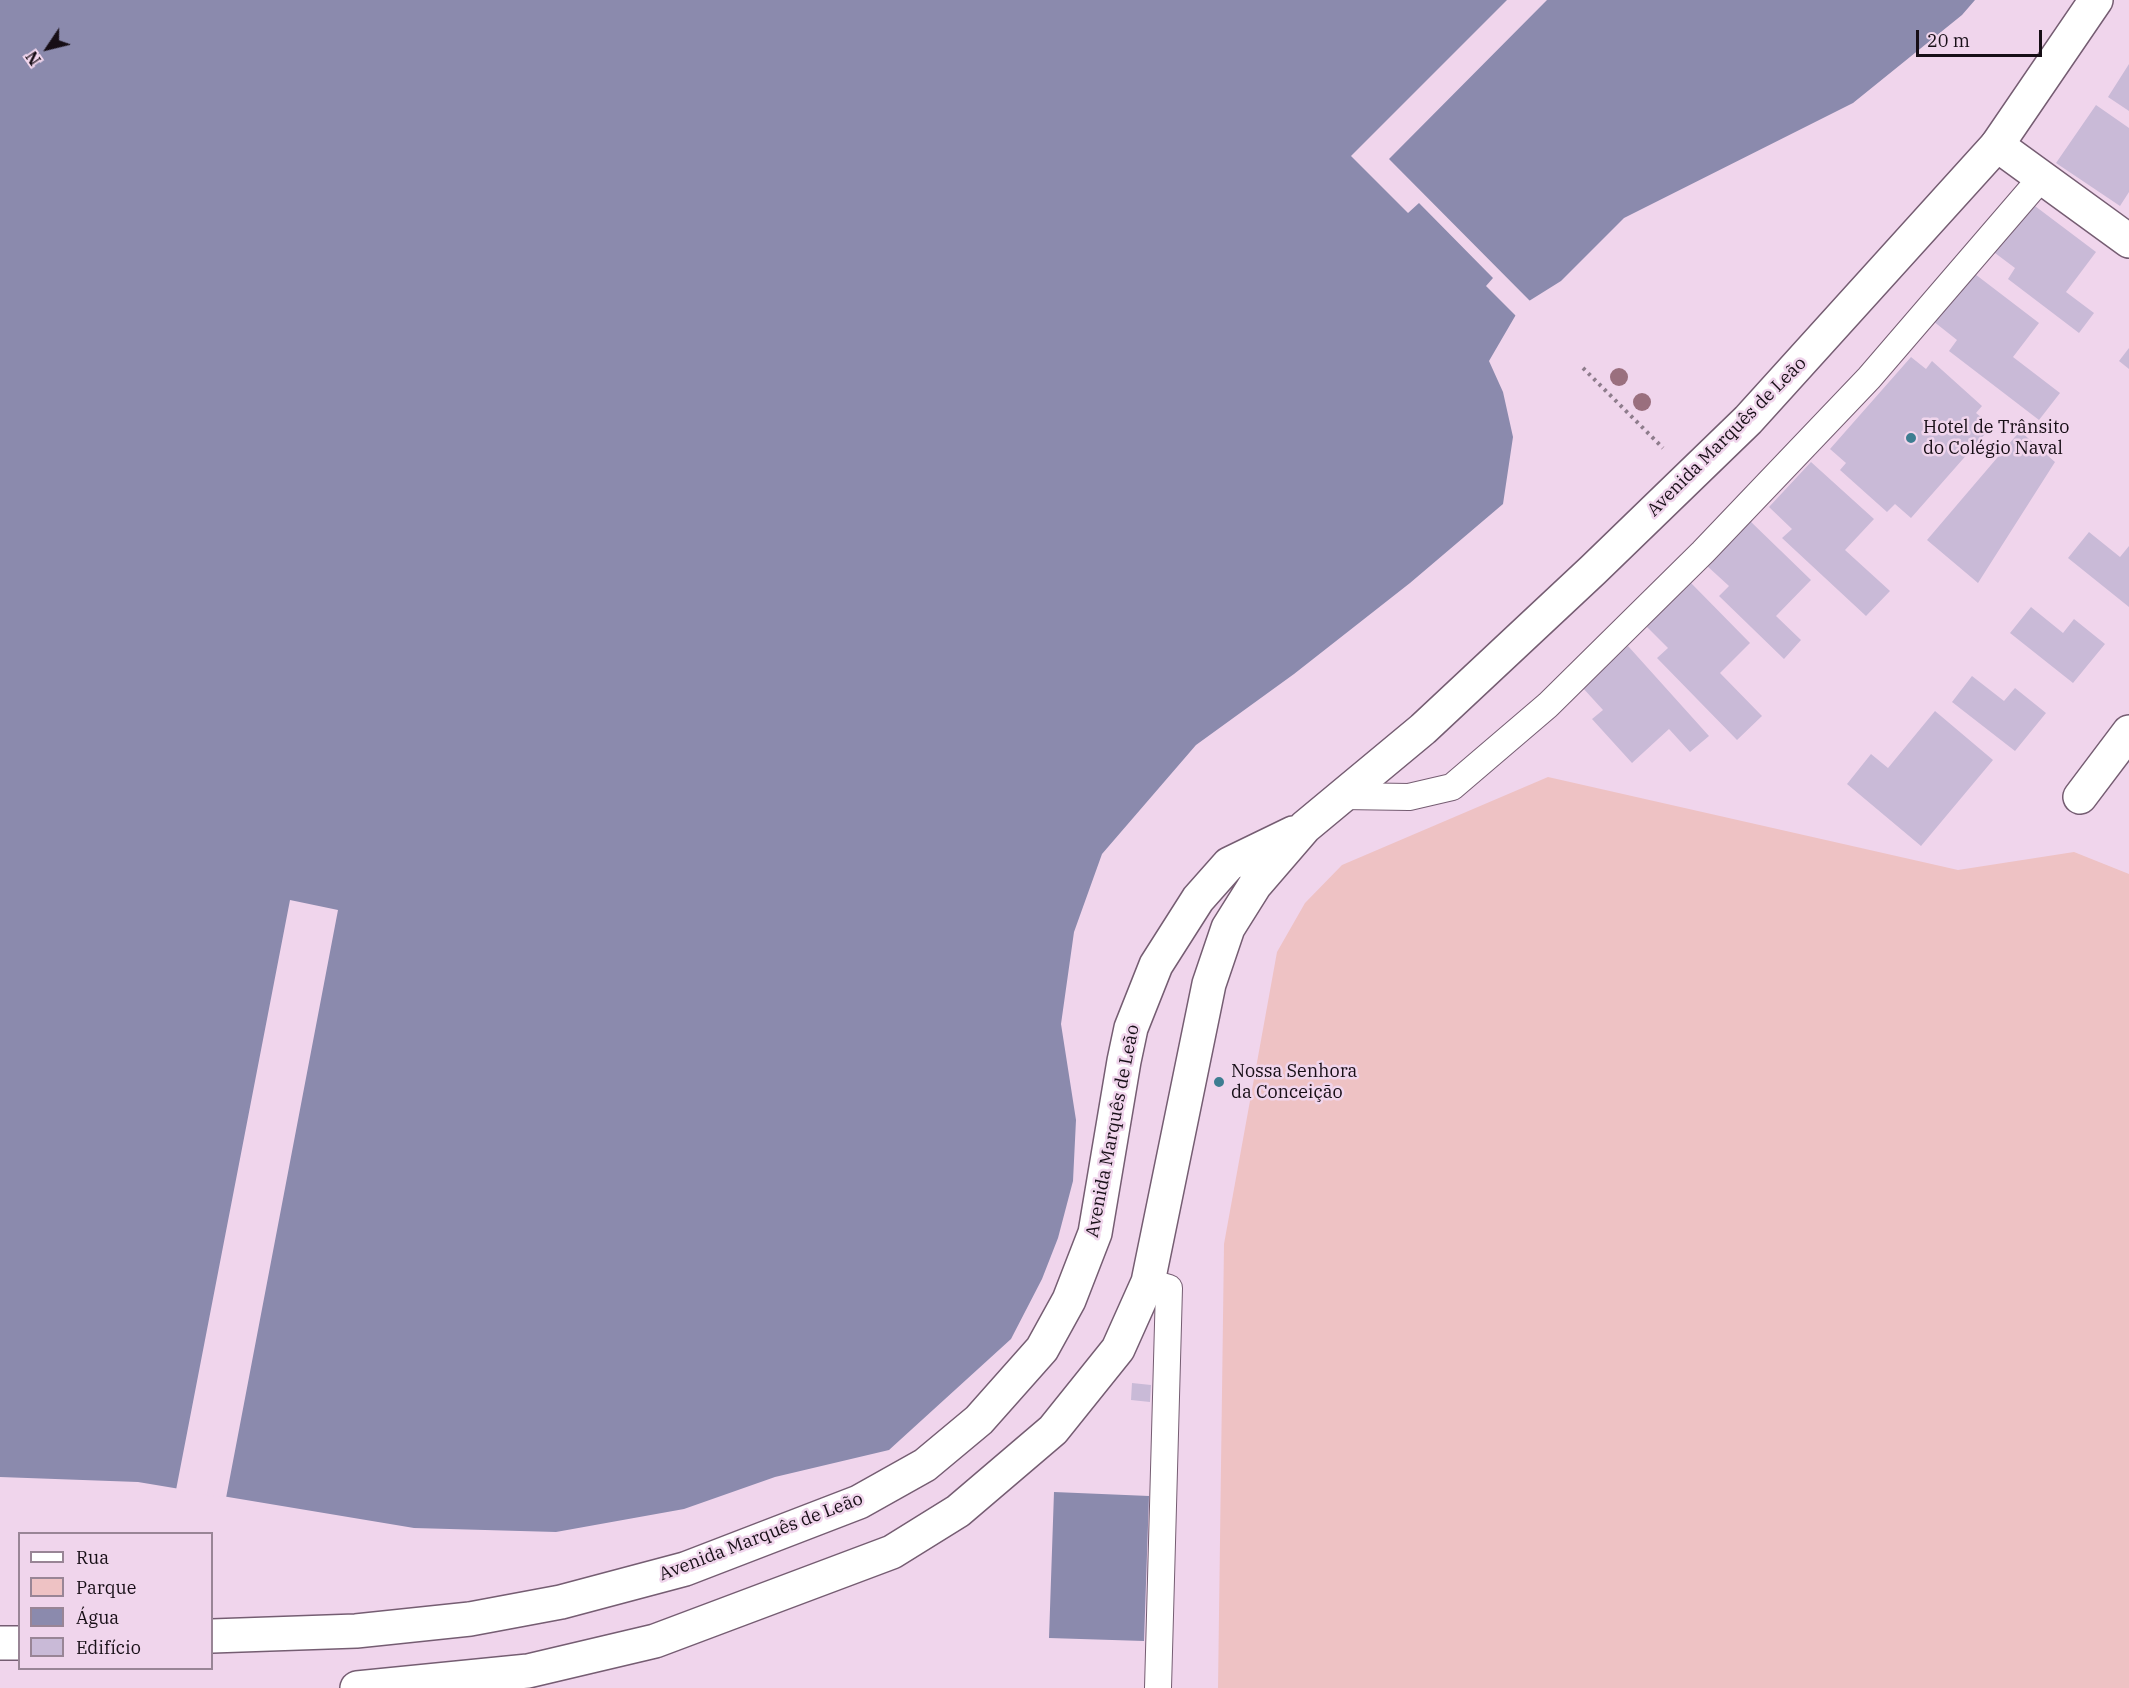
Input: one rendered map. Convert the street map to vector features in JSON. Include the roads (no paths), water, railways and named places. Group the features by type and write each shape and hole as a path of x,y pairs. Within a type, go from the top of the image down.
{"main road":[{"name":"Avenida Marquês de Leão","path":"357,1688 528,1671 655,1641 892,1552 957,1511 1053,1430 1118,1348 1148,1282 1209,984 1228,928 1255,885 1305,826 1423,729 1690,476 1815,348 1997,145 2096,0"},
{"path":"1997,145 2129,241"},
{"path":"2080,797 2129,732"},
{"name":"Avenida Marquês de Leão","path":"213,1636 356,1631 470,1619 561,1602 685,1569 859,1503 925,1465 979,1420 1042,1349 1069,1300 1095,1233 1131,1028 1156,965 1198,899 1229,864 1305,826"},
{"path":"0,1643 18,1643"}],"lane":[{"path":"1342,796 1409,797 1452,787 1548,705 1702,552 1869,378 2042,177"},
{"path":"1148,1282 1169,1288 1158,1688"}],"water":[{"path":"0,0 1975,0 1962,15 1853,103 1624,218 1561,281 1521,306 1489,361 1503,392 1513,437 1503,504 1410,583 1294,674 1196,745 1102,854 1074,932 1061,1024 1076,1120 1073,1181 1058,1238 1042,1279 1011,1339 889,1450 775,1477 684,1509 556,1532 414,1528 138,1482 0,1477"},
{"path":"1054,1492 1149,1496 1144,1641 1049,1638"}],"place":[{"name":"Hotel de Trânsito do Colégio Naval","path":"1911,438"},
{"name":"Nossa Senhora da Conceição","path":"1219,1082"}]}
